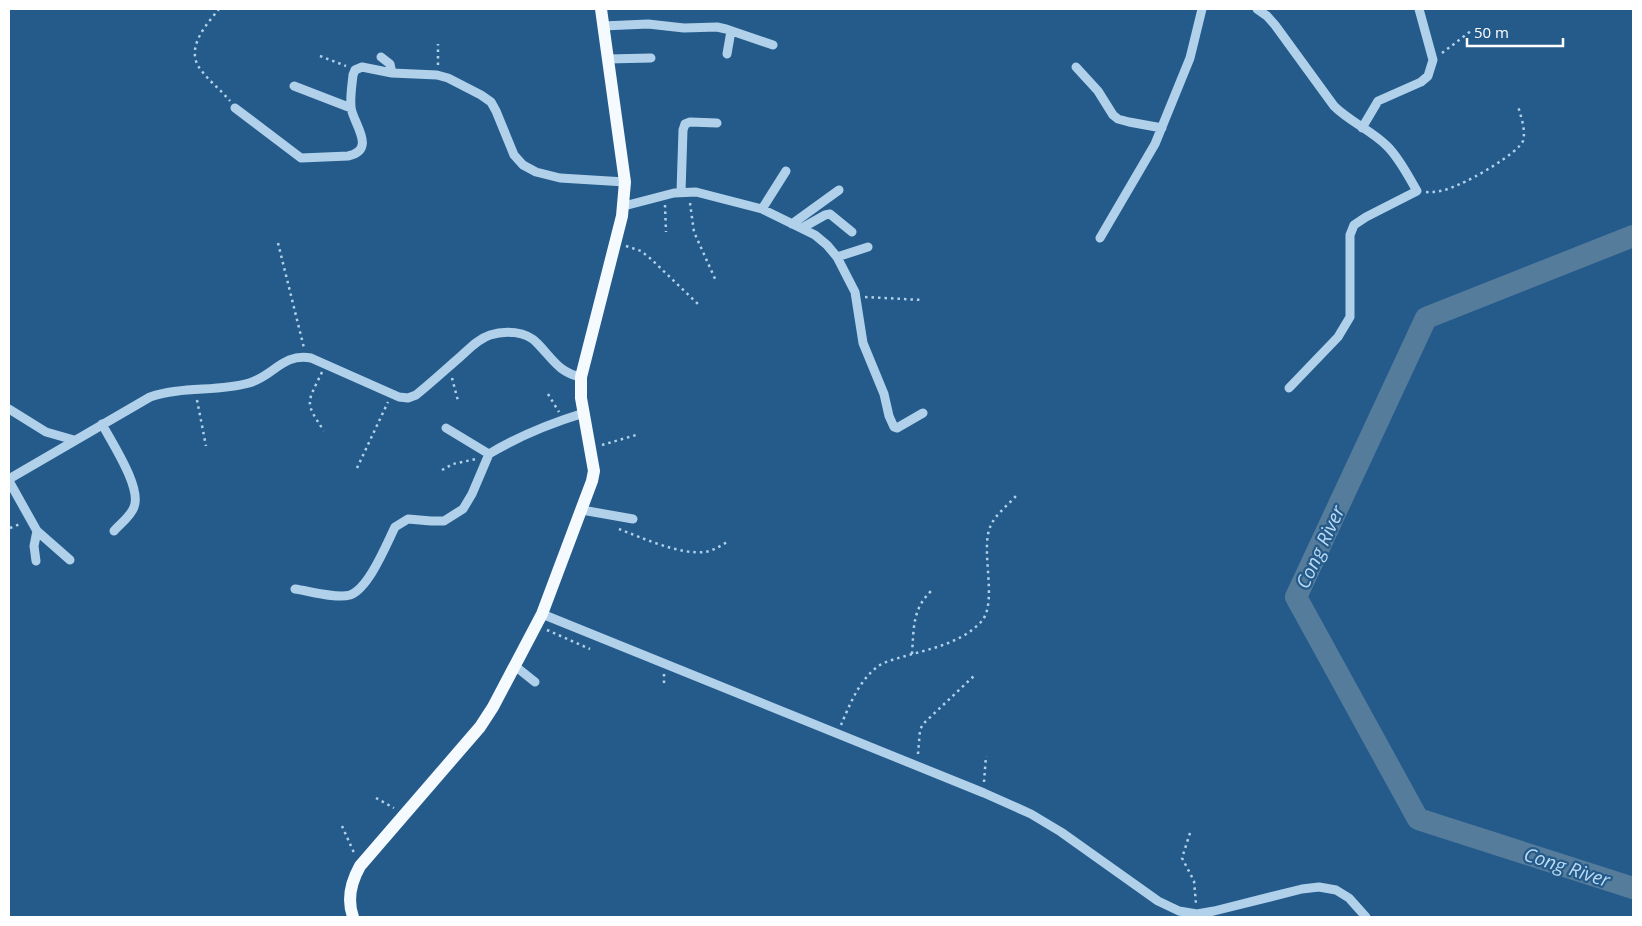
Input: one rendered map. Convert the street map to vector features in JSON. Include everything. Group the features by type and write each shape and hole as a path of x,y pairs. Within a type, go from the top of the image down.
{"main road":[{"path":"353,917 350,908 350,890 360,866 480,727 493,707 539,620 592,481 594,470 581,398 581,377 616,242 624,206 625,182 601,9"}],"street":[{"path":"1100,238 1155,144 1190,58 1202,9"},
{"path":"1257,9 1275,25 1334,106 1343,115 1378,138 1394,154 1417,192 1366,217 1354,225 1350,235 1350,317 1338,337 1289,388"},
{"path":"1362,128 1378,101 1421,82 1428,76 1433,60 1419,9"},
{"path":"603,26 662,25 684,28 717,27 773,46"},
{"path":"727,54 731,31"},
{"path":"381,58 390,64 392,73"},
{"path":"608,60 651,58"},
{"path":"1076,67 1098,91 1113,115 1129,122 1162,128"},
{"path":"235,108 298,156 306,158 348,156 355,155 360,150 362,138 359,124 351,108 355,70 362,68 392,73 448,78 481,95 490,102 496,111 514,155 522,165 536,172 560,178 625,182"},
{"path":"294,86 351,108"},
{"path":"685,192 683,130 685,124 690,122 717,124"},
{"path":"762,209 786,172"},
{"path":"792,224 839,190"},
{"path":"624,206 685,192 715,196 762,209 815,235 837,257 856,297 863,343 884,394 894,427 903,426 923,413"},
{"path":"802,228 830,214 852,232"},
{"path":"837,257 868,246"},
{"path":"70,560 37,532 9,480 74,440 150,397 161,393 251,382 288,360 300,356 326,364 399,397 408,398 416,395 477,342 490,335 506,332 520,333 535,340 562,370 570,375 581,377"},
{"path":"9,409 41,430 74,440"},
{"path":"295,589 348,595 357,591 369,577 395,527 401,522 408,519 444,521 464,508 488,457 508,443 563,419 584,413"},
{"path":"102,424 132,482 136,498 134,508 114,531"},
{"path":"446,428 488,457"},
{"path":"582,510 633,520"},
{"path":"36,560 34,546 37,532"},
{"path":"539,620 838,734 1031,814 1061,832 1158,901 1184,915 1214,911 1302,888 1319,887 1336,890 1348,898 1366,917"},
{"path":"515,666 536,682"}],"path":[{"path":"219,9 198,38 194,51 195,60 201,70 220,88 235,108"},
{"path":"1433,60 1471,32"},
{"path":"437,76 438,44"},
{"path":"320,56 355,70"},
{"path":"1417,192 1439,192 1459,185 1484,172 1518,148 1523,141 1524,130 1518,106"},
{"path":"685,192 694,232 716,281"},
{"path":"665,196 666,232"},
{"path":"616,242 641,251 700,306"},
{"path":"278,243 306,357"},
{"path":"856,297 922,300"},
{"path":"324,431 310,411 309,399 326,364"},
{"path":"449,366 458,401"},
{"path":"195,389 206,446"},
{"path":"356,468 392,394"},
{"path":"548,394 563,419"},
{"path":"590,448 636,435"},
{"path":"442,470 453,464 488,457"},
{"path":"838,734 856,694 868,677 880,665 891,660 954,642 983,621 989,588 989,531 996,517 1016,496"},
{"path":"617,528 650,541 692,552 706,552 727,542"},
{"path":"912,655 918,608 922,600 931,591"},
{"path":"539,620 590,649"},
{"path":"917,766 920,730 923,724 976,674"},
{"path":"984,793 986,756"},
{"path":"376,798 406,814"},
{"path":"342,826 360,866"},
{"path":"1190,833 1182,858 1194,881 1197,914"}],"waterway":[{"name":"Cong River","path":"1633,236 1426,318 1296,597 1418,819 1633,888"}]}
